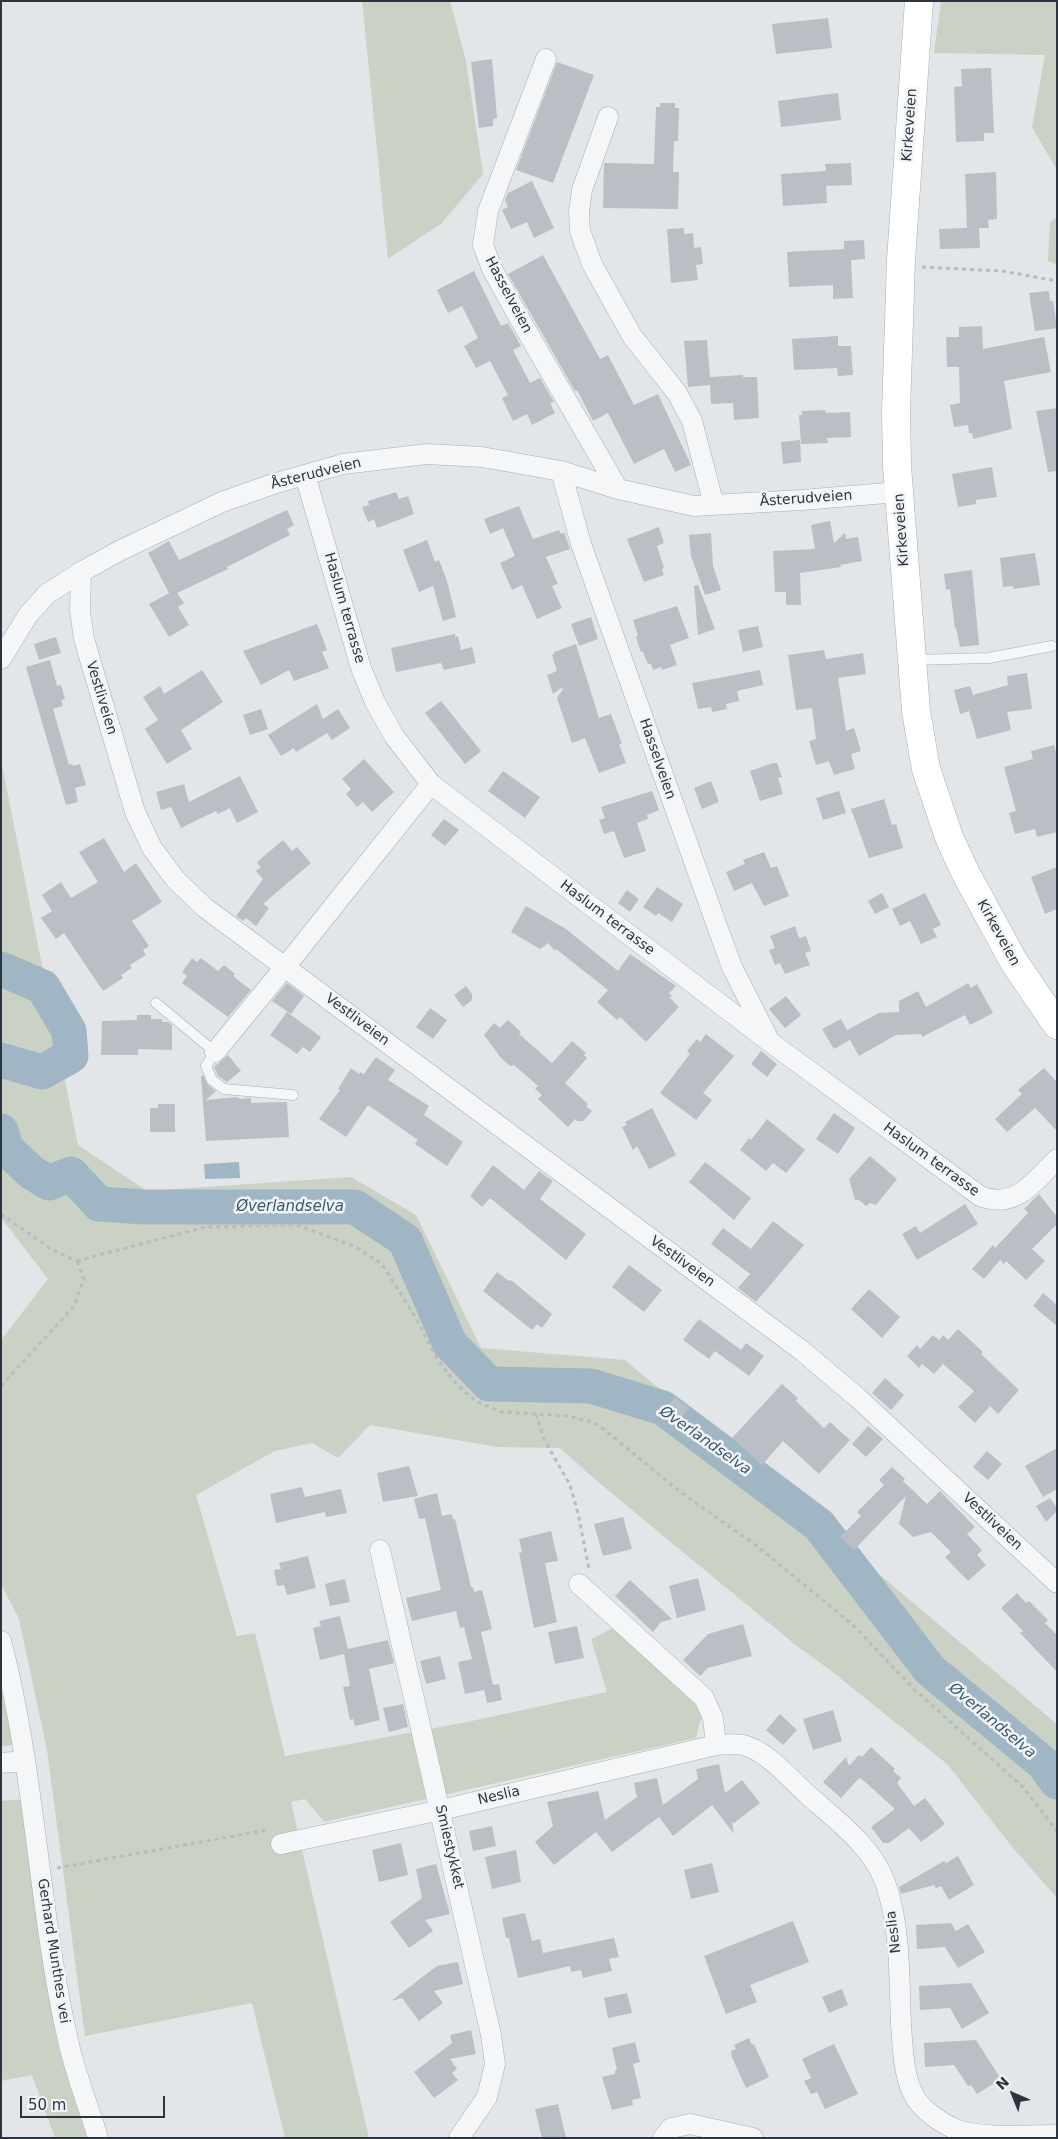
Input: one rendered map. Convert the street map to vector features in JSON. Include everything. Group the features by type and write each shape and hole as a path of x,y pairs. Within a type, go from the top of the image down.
{"main road":[{"name":"Kirkeveien","path":"919,1 911,102 896,364 896,421 911,660 921,744 938,808 965,872 1014,962 1057,1025"}],"street":[{"name":"Hasselveien","path":"546,59 488,211 483,245 492,269 517,315 618,489"},
{"path":"608,117 582,190 579,212 580,231 592,264 632,336 677,393 692,421 714,505"},
{"name":"Åsterudveien","path":"1,659 28,615 48,594 81,572 121,550 222,502 343,464 427,454 482,458 561,471 618,489 694,506 899,492"},
{"name":"Hasselveien","path":"561,471 581,544 713,916 732,967 770,1042"},
{"name":"Haslum terrasse","path":"305,475 361,668 371,694 394,736 431,784 770,1042 980,1196 991,1201 1006,1201 1018,1195 1035,1182 1057,1159"},
{"name":"Vestliveien","path":"81,572 80,611 84,639 135,812 152,848 175,880 204,907 801,1350 858,1398 1057,1583"},
{"path":"215,1052 431,784"},
{"name":"Smiestykket","path":"380,1550 441,1810 491,2035 495,2064 487,2097 459,2138"},
{"path":"586,1590 704,1698 713,1718 716,1745"},
{"name":"Gerhard Munthes vei","path":"1,1641 14,1688 39,1871 67,2037 98,2138"},
{"name":"Neslia","path":"278,1836 441,1810 716,1745 742,1744 760,1752 838,1821 869,1853 885,1881 895,1919 906,2075 916,2098 930,2113 955,2128 977,2133 1015,2137 1057,2134"},
{"path":"1,1764 25,1761"},
{"path":"663,2138 671,2128 690,2124 753,2138"}],"lane":[{"path":"911,660 989,658 1052,646"},
{"path":"156,1003 215,1052 206,1066 212,1080 224,1088 292,1095"}],"path":[{"path":"914,267 1002,271 1057,281"},
{"path":"1,1214 51,1249 77,1261 205,1227 296,1225 354,1246 382,1264 416,1318 438,1359 458,1386 477,1402 502,1412 568,1416 593,1422 679,1491 757,1546 853,1625 914,1690 1022,1786 1057,1832"},
{"path":"1,1386 74,1306 84,1278 77,1261"},
{"path":"536,1414 544,1439 570,1485 593,1585 586,1590"},
{"path":"39,1871 278,1836"}],"green space":[{"path":"362,1 450,1 466,61 483,174 442,223 388,259"},
{"path":"941,1 1057,1 1057,170 1032,127 1045,55 934,53"},
{"path":"1057,217 1057,265 1048,261 1050,222"},
{"path":"1,760 78,1145 147,1191 351,1177 416,1215 481,1348 625,1360 1057,1724 1057,1898 1013,1848 947,1764 834,1673 793,1643 597,1481 560,1448 497,1447 370,1425 338,1458 312,1443 275,1451 196,1495 237,1636 255,1633 285,1756 462,1723 607,1692 591,1639 613,1628 703,1711 696,1738 324,1822 305,1799 291,1802 369,2138 285,2138 252,2003 85,2036 47,1750 19,1619 1,1584 1,1340 48,1279 1,1218"},
{"path":"1,1655 16,1745 1,1746"},
{"path":"28,1799 93,2138 55,2138 32,2075 1,2081 1,1801"}],"water":[{"path":"239,1162 240,1178 205,1179 204,1164"}],"building":[{"path":"828,18 832,48 776,54 772,24"},
{"path":"492,59 497,118 493,119 493,126 479,128 471,62"},
{"path":"557,62 594,75 553,183 516,170"},
{"path":"991,68 994,133 984,133 984,141 956,142 954,87 962,86 961,69"},
{"path":"838,93 841,120 781,127 778,101"},
{"path":"660,103 675,103 675,108 679,108 678,141 674,141 673,172 679,172 678,209 603,208 604,163 654,164 656,107 660,107"},
{"path":"851,163 852,185 826,186 827,203 783,206 781,174 826,171 825,164"},
{"path":"996,172 997,219 988,220 989,228 979,228 980,248 940,249 939,229 967,228 965,174"},
{"path":"532,181 554,228 534,238 527,222 511,229 502,210 508,207 505,200 508,193"},
{"path":"684,228 684,234 693,233 694,248 701,247 703,264 696,265 698,280 671,283 667,229"},
{"path":"864,240 865,259 851,260 853,298 833,299 833,285 789,287 787,252 844,249 844,241"},
{"path":"543,255 600,359 608,355 634,405 658,394 691,465 675,472 664,449 634,464 608,413 593,421 577,390 575,391 508,274"},
{"path":"474,271 501,326 508,323 521,346 513,350 530,383 540,378 554,402 550,403 555,413 532,425 527,414 513,421 502,398 508,395 490,361 476,368 464,346 478,338 462,306 448,313 437,290"},
{"path":"1049,291 1050,301 1053,301 1057,328 1035,331 1029,293"},
{"path":"982,326 983,349 1044,337 1051,372 1004,381 1012,429 973,439 972,433 969,433 968,425 954,427 950,405 960,403 959,367 947,367 946,337 959,337 959,327"},
{"path":"838,336 838,346 851,346 853,375 838,376 837,368 794,370 792,339"},
{"path":"707,340 710,377 743,375 743,377 757,377 759,418 734,420 733,403 711,404 710,385 688,387 684,341"},
{"path":"1057,408 1057,471 1048,472 1036,411"},
{"path":"825,410 826,413 850,412 851,437 827,438 828,443 801,444 799,415 802,415 802,411"},
{"path":"800,440 801,462 783,464 781,442"},
{"path":"992,467 997,497 976,500 976,504 958,507 952,474"},
{"path":"396,492 399,499 408,496 414,514 377,528 374,519 368,522 362,507 369,505 368,501"},
{"path":"519,506 533,539 559,530 561,534 564,532 570,549 546,557 558,584 552,586 562,608 537,619 522,585 512,590 500,563 515,556 503,528 490,534 484,519"},
{"path":"287,510 294,525 287,529 290,535 227,567 228,569 177,593 184,603 178,607 189,625 169,637 149,604 169,593 148,553 169,541 179,560"},
{"path":"830,521 834,543 845,533 846,539 858,537 862,561 840,565 841,567 800,573 801,605 786,605 786,592 775,592 773,551 815,549 811,525"},
{"path":"659,527 664,543 657,546 664,568 662,569 664,575 644,582 627,539"},
{"path":"711,533 713,566 721,590 705,595 691,556 689,535"},
{"path":"427,540 435,562 439,560 447,581 456,617 443,621 433,586 419,592 403,550"},
{"path":"1035,553 1040,585 1014,589 1013,586 1003,587 1000,558"},
{"path":"972,570 979,645 960,647 955,628 950,589 946,590 944,574"},
{"path":"698,585 715,629 698,635 694,586"},
{"path":"677,606 689,638 670,645 677,665 662,670 661,667 653,670 643,652 641,652 633,620"},
{"path":"591,617 598,639 579,646 571,624"},
{"path":"317,624 327,650 322,652 329,668 294,681 289,670 261,685 243,651"},
{"path":"758,626 763,647 743,652 738,630"},
{"path":"455,634 455,637 458,636 461,650 472,647 476,663 444,670 441,663 396,672 391,648"},
{"path":"56,637 61,653 39,660 34,644"},
{"path":"576,644 599,718 611,714 622,744 619,744 626,763 599,773 585,738 572,743 557,698 563,689 561,688 553,694 547,675 557,671 552,655 554,652"},
{"path":"824,650 826,659 863,653 866,674 838,678 846,731 854,728 861,751 851,754 855,769 834,775 829,761 816,765 809,741 816,739 812,708 796,710 788,655"},
{"path":"50,660 57,686 61,685 65,699 61,700 63,706 53,709 69,765 80,764 86,785 75,788 78,802 66,805 26,667"},
{"path":"202,670 223,702 181,730 192,749 167,764 145,729 158,720 143,697 160,686 164,694"},
{"path":"760,670 763,685 737,691 739,701 726,704 727,709 712,712 711,707 698,709 692,683"},
{"path":"1027,673 1032,709 1007,712 1011,730 977,739 969,711 960,714 954,690 970,686 973,695 1008,685 1007,676"},
{"path":"441,701 481,751 465,764 425,713"},
{"path":"317,704 323,719 338,709 350,728 332,740 327,733 296,752 294,748 281,756 268,735"},
{"path":"261,709 268,729 250,735 243,715"},
{"path":"1054,745 1057,756 1057,832 1037,837 1035,829 1015,834 1009,813 1016,811 1004,767 1033,759 1031,751"},
{"path":"364,759 394,792 372,812 363,802 357,807 346,794 351,789 342,779"},
{"path":"777,763 782,777 778,778 783,794 760,801 750,771"},
{"path":"503,771 540,797 525,818 488,791"},
{"path":"240,776 258,812 237,823 230,808 218,814 216,811 181,828 171,807 161,810 156,792 184,784 189,802"},
{"path":"711,781 719,802 702,809 694,788"},
{"path":"652,791 659,810 647,815 648,819 637,823 646,851 624,858 614,831 604,834 599,820 605,818 601,807"},
{"path":"839,791 846,813 823,820 816,798"},
{"path":"884,799 892,825 896,824 903,848 869,858 851,809"},
{"path":"444,819 459,830 445,846 431,835"},
{"path":"104,838 124,872 136,863 162,902 132,921 149,946 143,950 146,955 130,965 132,968 121,975 123,978 103,991 64,933 56,939 41,918 52,911 42,895 61,882 71,898 98,882 79,852"},
{"path":"283,840 292,851 297,847 311,863 263,904 269,908 256,926 246,918 243,921 236,916 263,879 256,871 261,867 257,863"},
{"path":"764,852 771,868 777,866 789,896 764,906 752,883 734,891 726,872 745,864 743,860"},
{"path":"1057,867 1057,909 1045,914 1031,877"},
{"path":"657,887 683,904 672,922 658,913 656,916 643,907"},
{"path":"627,890 639,899 630,912 618,903"},
{"path":"882,893 889,907 875,914 868,901"},
{"path":"925,893 941,925 933,929 937,937 921,944 910,921 900,926 892,909"},
{"path":"526,906 566,929 618,971 630,954 676,986 669,993 672,996 670,998 679,1007 646,1042 620,1017 617,1020 597,1002 608,990 556,949 555,951 548,943 540,949 511,932"},
{"path":"795,926 799,938 806,936 811,951 805,953 810,965 785,974 780,963 775,965 769,950 775,948 770,936"},
{"path":"192,958 197,962 201,958 218,971 224,965 235,974 233,976 251,990 228,1017 182,983 187,976 182,972"},
{"path":"287,983 304,996 291,1014 272,1001"},
{"path":"968,983 971,988 977,984 993,1013 970,1025 965,1015 922,1037 921,1034 896,1035 859,1056 850,1040 834,1049 822,1029 841,1019 847,1030 879,1013 899,1012 899,1001 918,991 926,1007"},
{"path":"466,986 472,994 472,1000 463,1007 454,995"},
{"path":"786,996 801,1015 785,1028 769,1009"},
{"path":"430,1008 447,1020 433,1039 416,1027"},
{"path":"287,1012 321,1037 310,1052 303,1047 297,1054 270,1035"},
{"path":"137,1015 151,1015 151,1019 162,1019 162,1022 168,1022 172,1025 172,1050 138,1049 138,1055 101,1055 102,1021 137,1020"},
{"path":"508,1020 521,1032 519,1034 552,1063 572,1041 586,1053 584,1055 587,1058 565,1083 588,1104 586,1106 592,1111 583,1121 575,1119 568,1127 538,1099 542,1095 535,1089 538,1086 514,1065 510,1066 501,1058 484,1035 494,1023 500,1028"},
{"path":"706,1034 734,1056 703,1093 712,1100 696,1120 660,1093 690,1054 687,1051 697,1039 700,1042"},
{"path":"761,1051 777,1064 767,1077 751,1064"},
{"path":"228,1055 241,1071 227,1082 218,1076 214,1067"},
{"path":"376,1057 395,1070 388,1080 429,1106 424,1115 463,1142 447,1166 415,1144 418,1140 368,1105 346,1137 319,1119 340,1090 338,1089 351,1068 359,1074 360,1072 364,1074"},
{"path":"1044,1068 1057,1082 1057,1131 1035,1108 1007,1132 995,1119 1022,1094 1018,1090"},
{"path":"203,1075 208,1085 216,1091 206,1100 237,1097 240,1099 251,1098 251,1103 287,1102 289,1137 206,1141 201,1077"},
{"path":"158,1104 175,1104 175,1132 150,1132 150,1108 158,1108"},
{"path":"652,1108 676,1155 649,1169 637,1146 633,1150 622,1127 627,1125 625,1122"},
{"path":"834,1113 855,1128 838,1154 816,1139"},
{"path":"767,1119 805,1150 786,1173 773,1163 766,1171 740,1150 749,1138 751,1140"},
{"path":"870,1156 897,1179 876,1205 870,1203 866,1206 859,1200 855,1200 849,1179"},
{"path":"705,1162 751,1198 734,1220 689,1182"},
{"path":"493,1165 524,1190 539,1171 553,1181 540,1199 586,1234 566,1260 490,1198 482,1207 470,1196"},
{"path":"1039,1194 1057,1217 1057,1224 1032,1249 1045,1261 1026,1280 1006,1261 1004,1264 1000,1260 984,1279 972,1269 993,1245 995,1248 1028,1213 1024,1209"},
{"path":"965,1204 978,1224 917,1260 902,1234 916,1226 920,1233"},
{"path":"773,1221 804,1245 756,1302 738,1288 750,1274 711,1244 723,1228 751,1249"},
{"path":"629,1265 662,1290 644,1312 612,1287"},
{"path":"497,1272 509,1281 511,1280 552,1314 542,1328 537,1324 532,1330 483,1291"},
{"path":"869,1289 900,1317 882,1338 851,1309"},
{"path":"1043,1293 1057,1305 1057,1326 1033,1306"},
{"path":"699,1319 741,1350 746,1343 764,1356 749,1376 715,1351 709,1359 683,1340"},
{"path":"958,1329 1019,1390 998,1414 990,1406 975,1423 958,1407 974,1391 943,1364 934,1374 922,1364 919,1368 907,1356 917,1345 920,1349 933,1335 939,1340 943,1335 948,1340"},
{"path":"885,1378 904,1395 891,1410 872,1393"},
{"path":"782,1384 798,1398 796,1401 824,1428 830,1422 850,1440 819,1474 783,1441 762,1465 732,1438"},
{"path":"675,1397 689,1408 676,1423 663,1412"},
{"path":"868,1426 883,1439 866,1457 852,1444"},
{"path":"1057,1448 1057,1489 1043,1497 1025,1466"},
{"path":"987,1451 1002,1464 988,1480 973,1467"},
{"path":"409,1466 418,1496 383,1502 377,1473"},
{"path":"892,1467 905,1479 903,1481 927,1504 940,1491 975,1527 967,1534 982,1550 977,1555 986,1565 968,1581 945,1557 951,1552 931,1532 913,1537 899,1524 906,1496 854,1550 840,1537 861,1516 857,1512 884,1485 879,1480"},
{"path":"302,1487 305,1497 341,1489 347,1513 326,1517 325,1512 276,1523 270,1494"},
{"path":"437,1493 442,1516 452,1514 453,1520 455,1519 471,1587 473,1587 474,1592 482,1590 492,1629 481,1632 493,1685 499,1684 502,1700 487,1703 484,1690 465,1694 458,1662 472,1659 464,1627 460,1628 456,1611 412,1621 406,1598 441,1590 425,1518 419,1519 414,1499"},
{"path":"1050,1498 1057,1511 1046,1522 1036,1506"},
{"path":"623,1517 632,1549 603,1556 594,1524"},
{"path":"551,1531 558,1561 545,1563 557,1622 534,1628 519,1553 522,1552 519,1539"},
{"path":"308,1556 316,1588 287,1595 284,1585 277,1586 274,1570 281,1569 279,1563"},
{"path":"698,1578 706,1610 677,1618 669,1586"},
{"path":"345,1579 350,1602 330,1606 325,1584"},
{"path":"630,1580 672,1619 661,1622 653,1632 615,1596"},
{"path":"1017,1593 1026,1603 1029,1601 1048,1620 1045,1623 1057,1635 1057,1672 1020,1633 1023,1631 1001,1608"},
{"path":"340,1616 348,1649 388,1640 394,1663 369,1669 380,1720 355,1726 353,1719 350,1720 343,1687 350,1686 344,1654 320,1660 313,1628 321,1626 319,1621"},
{"path":"743,1624 752,1656 708,1668 700,1676 683,1660 708,1634"},
{"path":"577,1626 584,1658 555,1664 548,1632"},
{"path":"440,1656 446,1679 426,1684 420,1661"},
{"path":"403,1704 408,1727 389,1732 383,1708"},
{"path":"833,1710 842,1741 813,1750 803,1719"},
{"path":"780,1714 797,1730 783,1745 766,1730"},
{"path":"871,1747 895,1769 893,1771 901,1778 897,1783 914,1806 925,1798 945,1824 921,1842 909,1828 889,1843 883,1843 871,1827 895,1809 863,1780 859,1778 841,1798 823,1782 846,1757 849,1766 859,1755 862,1757"},
{"path":"719,1764 725,1793 742,1780 760,1803 734,1823 732,1822 734,1834 712,1805 673,1836 659,1817 612,1852 596,1832 554,1865 535,1842 553,1826 547,1802 598,1791 605,1820 637,1797 634,1783 657,1778 663,1805 698,1779 696,1769"},
{"path":"492,1826 496,1846 473,1851 469,1831"},
{"path":"401,1843 408,1875 379,1882 372,1850"},
{"path":"516,1850 521,1882 492,1889 485,1857"},
{"path":"958,1856 974,1885 949,1900 941,1886 936,1888 934,1885 901,1894 899,1887 944,1861 946,1863"},
{"path":"712,1863 719,1892 691,1899 684,1870"},
{"path":"436,1864 450,1914 425,1920 433,1931 409,1948 390,1922 422,1898 416,1869"},
{"path":"525,1913 532,1941 540,1939 543,1953 614,1938 619,1957 609,1959 612,1971 583,1978 581,1970 571,1972 570,1966 518,1978 509,1938 506,1938 502,1918"},
{"path":"793,1921 809,1962 750,1985 757,2002 726,2014 704,1956"},
{"path":"951,1923 956,1931 968,1924 985,1952 958,1968 945,1947 917,1949 916,1925"},
{"path":"458,1962 463,1984 434,1991 443,2003 419,2021 402,1998 391,2001 437,1966"},
{"path":"971,1983 989,2013 962,2029 950,2008 920,2010 919,1986"},
{"path":"842,1989 848,2005 829,2013 822,1997"},
{"path":"627,1993 632,2013 608,2018 604,1998"},
{"path":"471,2030 476,2054 450,2059 457,2069 452,2073 458,2080 434,2098 414,2072 452,2043 450,2035"},
{"path":"749,2038 752,2045 754,2044 769,2077 746,2088 731,2055 731,2051 736,2049 734,2045"},
{"path":"976,2040 1001,2079 977,2094 971,2085 968,2086 954,2065 925,2067 924,2043"},
{"path":"635,2042 640,2062 633,2064 641,2098 632,2100 633,2105 612,2110 602,2077 615,2074 617,2070 612,2048"},
{"path":"834,2044 858,2094 825,2109 817,2092 811,2094 804,2081 811,2078 802,2059"},
{"path":"558,2104 566,2138 542,2138 535,2109"}],"waterway":[{"name":"Øverlandselva","path":"1,969 43,987 69,1031 71,1056 42,1072 1,1060"},
{"name":"Øverlandselva","path":"1,1131 6,1148 31,1172 49,1183 71,1174 99,1204 144,1207 355,1207 405,1240 450,1344 489,1384 591,1386 663,1408 819,1525 930,1670 1043,1763 1057,1782"}]}
